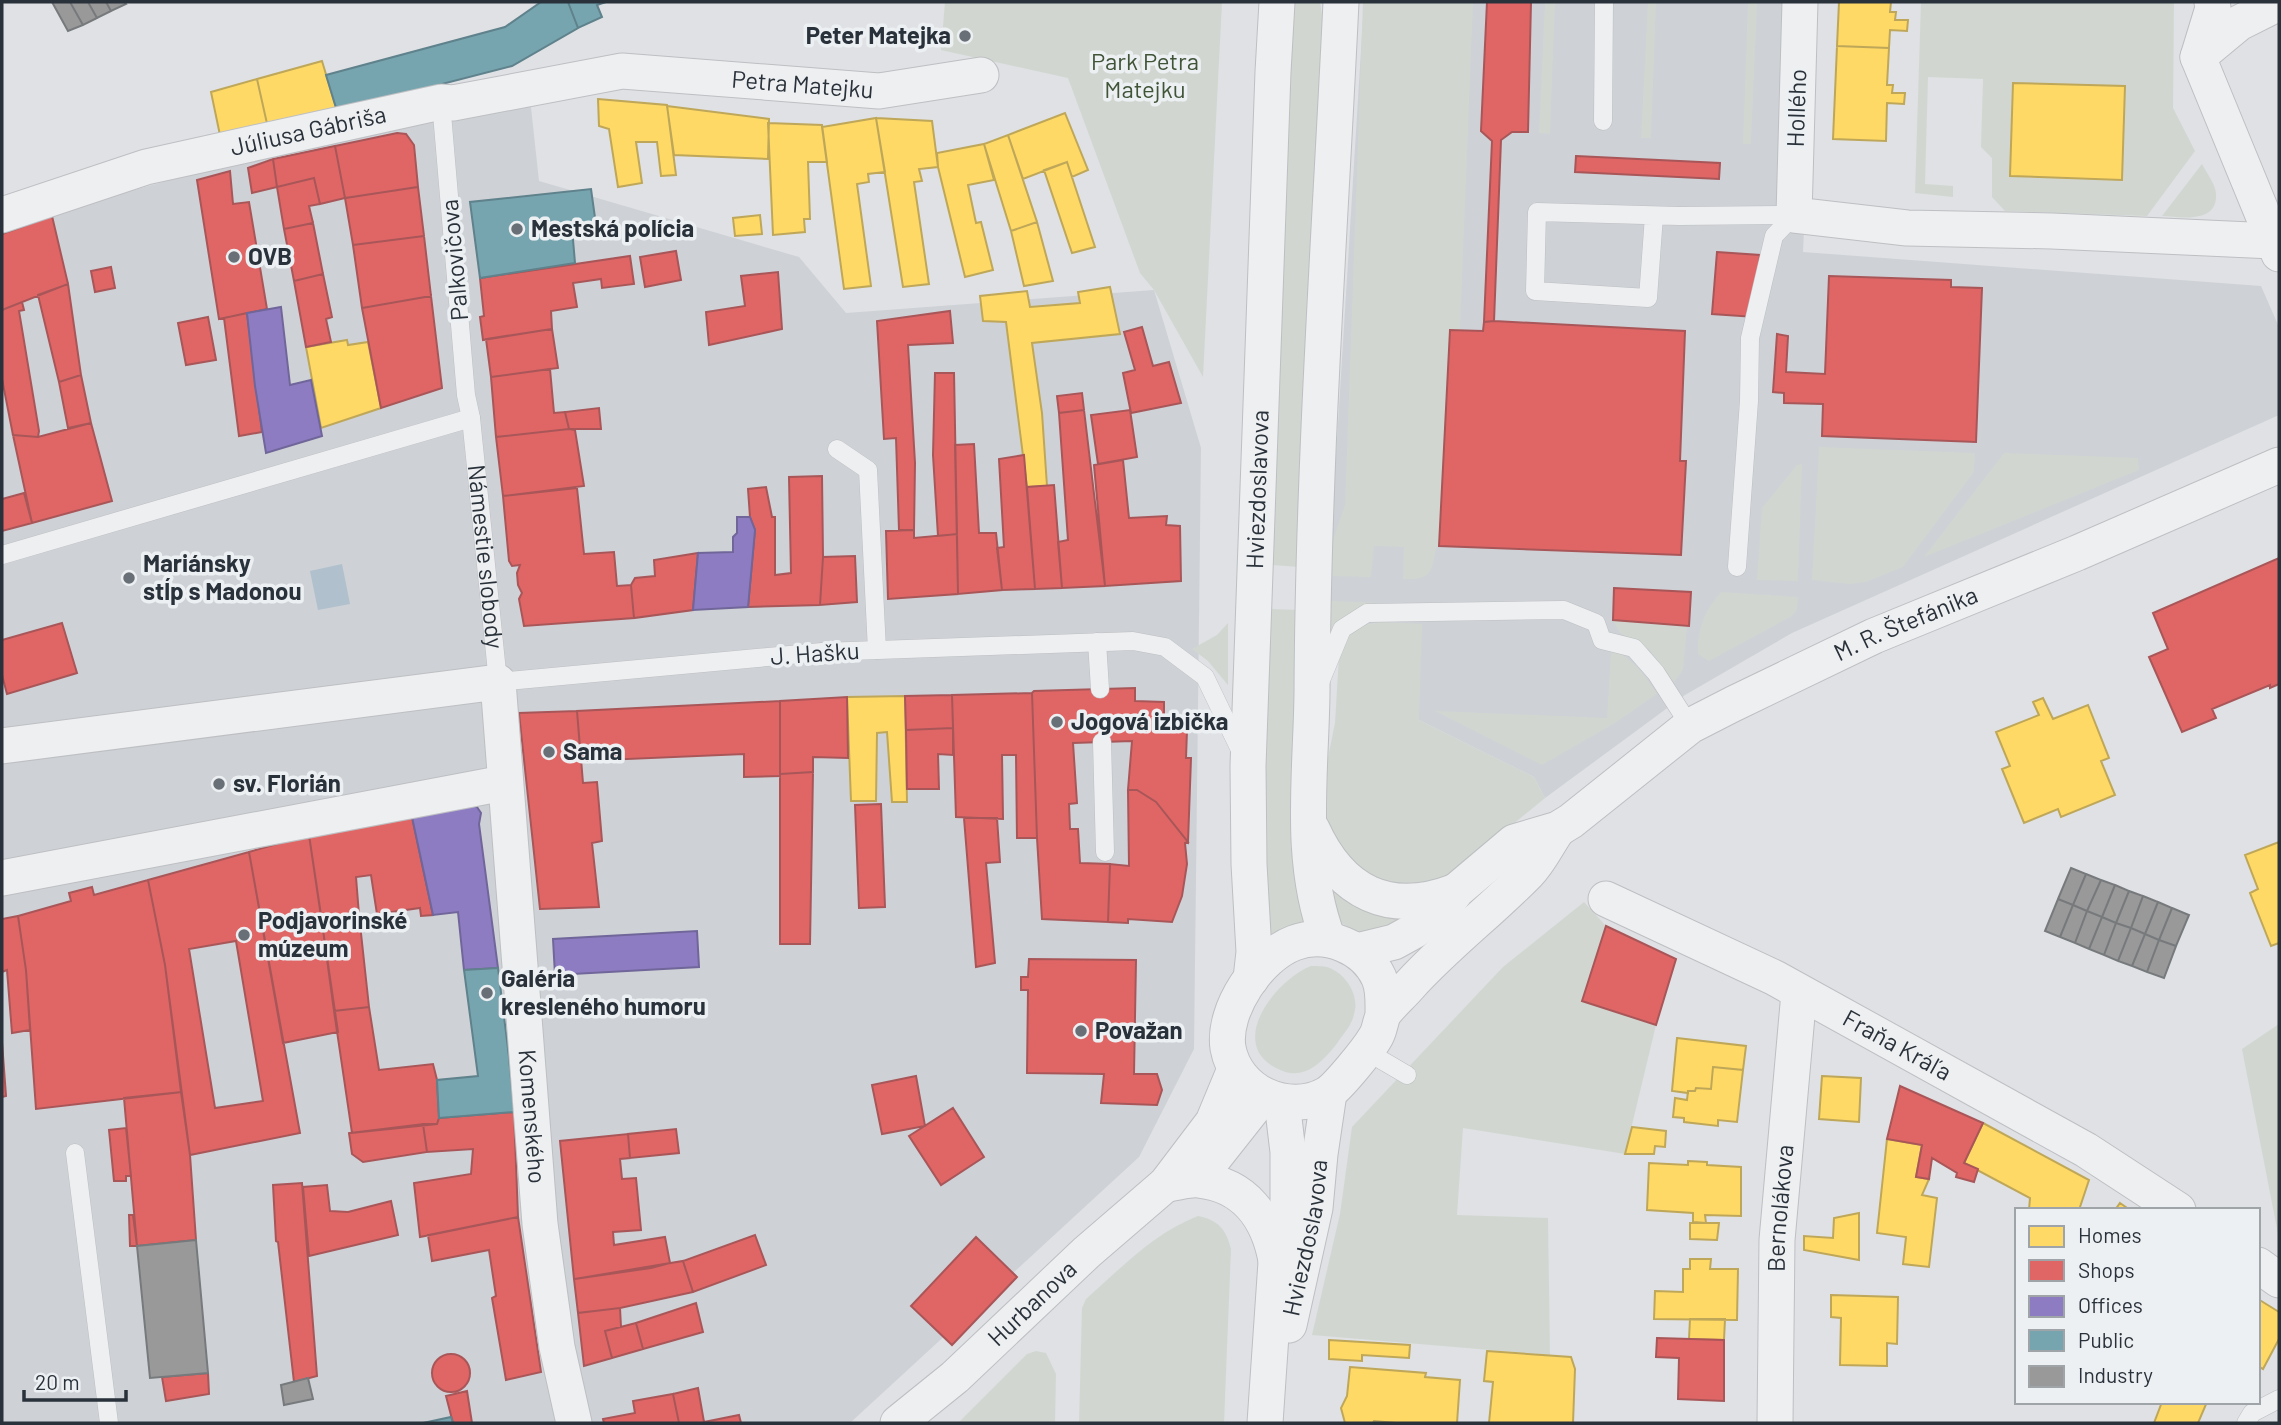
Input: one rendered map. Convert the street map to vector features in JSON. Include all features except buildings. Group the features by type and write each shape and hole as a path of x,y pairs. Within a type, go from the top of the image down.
{"street":[{"name":"Hviezdoslavova","path":"1251,979 1254,952 1248,766 1277,2"},
{"path":"1341,2 1313,589 1309,823 1314,894 1342,945"},
{"name":"Hollého","path":"1794,215 1800,2"},
{"path":"1794,215 1907,228 2052,231 2276,248 2198,57 2213,8 2212,2"},
{"path":"2198,57 2239,23 2279,3"},
{"name":"Petra Matejku","path":"622,71 879,91 981,75"},
{"name":"Júliusa Gábriša","path":"2,215 146,167 441,102 453,103 622,71"},
{"name":"M. R. Štefánika","path":"1383,1015 1435,957 1530,871 1558,829 1690,726 1874,636 2077,553 2279,465"},
{"name":"Námestie slobody","path":"2,746 498,682"},
{"name":"Komenského","path":"498,682 511,794 519,964 540,1224 557,1347 574,1423"},
{"path":"2,878 511,794"},
{"name":"M. R. Štefánika","path":"1309,823 1320,848 1333,867 1349,882 1369,894 1390,900 1413,902 1435,899 1456,891"},
{"name":"M. R. Štefánika","path":"1342,945 1394,942 1441,912 1456,891 1514,842 1558,829"},
{"name":"Fraňa Kráľa","path":"1606,899 1775,978 2086,1150 2175,1208"},
{"path":"1309,939 1342,945 1367,961 1378,978 1383,996 1383,1015 1377,1036 1329,1093 1312,1100 1273,1099 1247,1084 1235,1069 1228,1049 1227,1028 1235,1004 1251,979 1278,952 1294,943 1309,939"},
{"name":"Bernolákova","path":"1775,1423 1777,1240 1796,1012 1800,993"},
{"name":"Hurbanova","path":"1182,1182 1213,1122 1235,1069"},
{"name":"Hviezdoslavova","path":"1268,1378 1290,1321 1312,1221 1329,1093"},
{"name":"Hviezdoslavova","path":"1265,1423 1276,1262 1288,1211 1288,1152 1273,1099"},
{"name":"Hurbanova","path":"898,1423 956,1377 1087,1252 1182,1182 1273,1099"},
{"path":"1182,1182 1220,1184 1241,1195 1259,1214 1271,1237 1276,1262"},
{"path":"2260,1266 2279,1280"}],"lane":[{"path":"1602,121 1604,2"},
{"name":"Palkovičova","path":"441,102 466,395 471,418"},
{"path":"1654,216 1648,298 1535,291 1537,212 1654,216 1794,215"},
{"path":"1737,567 1749,401 1750,338 1774,236 1794,215"},
{"path":"2,555 471,418"},
{"name":"Námestie slobody","path":"471,418 498,682"},
{"path":"837,449 868,470 877,650"},
{"path":"1312,703 1342,629 1367,613 1564,610 1595,623 1602,640 1634,648 1656,673 1690,726"},
{"name":"J. Hašku","path":"498,682 822,652 1133,641 1165,647 1205,677 1248,766"},
{"path":"1097,642 1100,689"},
{"path":"1102,742 1105,852"},
{"path":"1366,1051 1407,1076"},
{"path":"75,1153 109,1423"},
{"path":"2246,1423 2252,1413 2279,1399"}],"shaded area":[{"path":"1364,2 1814,2 1803,252 2261,286 2279,327 2279,415 1792,633 1685,695 1545,798 1534,777 1419,720 1380,622 1325,635"},
{"path":"528,80 539,181 799,257 846,313 1154,290 1201,448 1194,1049 1139,1157 850,1423 2,1423 2,227"}],"green space":[{"name":"Park Petra Matejku","path":"945,2 1222,2 1203,377 1154,290 1140,273 1068,78 941,50"},
{"path":"1291,2 1320,2 1328,54 1300,567 1272,565"},
{"path":"1363,2 1473,2 1460,330 1450,330 1439,546 1436,547 1428,573 1412,579 1403,579 1404,547 1374,546 1371,577 1329,576 1329,552 1345,505"},
{"path":"1545,2 1555,2 1550,134 1539,133"},
{"path":"1648,2 1656,2 1651,138 1641,138"},
{"path":"1748,2 1757,2 1751,144 1743,144"},
{"path":"1921,2 2174,2 2173,108 2195,151 2147,216 2005,211 1992,197 1992,158 1981,147 1983,79 1928,77 1925,184 1953,186 1953,197 1915,193"},
{"path":"2202,164 2216,190 2215,204 2211,210 2196,217 2162,216"},
{"path":"1819,447 1975,453 1974,472 1903,567 1866,582 1850,584 1812,580"},
{"path":"2004,453 2138,458 2139,470 1924,557"},
{"path":"1802,464 1798,581 1757,580 1762,508 1797,465"},
{"path":"1721,592 1798,597 1797,610 1792,616 1709,661 1698,654 1700,628 1710,606"},
{"path":"1332,601 1383,603 1353,612 1330,634"},
{"path":"1270,609 1300,610 1292,777 1296,876 1304,921 1266,936 1260,846"},
{"path":"1613,620 1687,626 1683,670 1674,682 1649,649 1620,633"},
{"path":"1380,622 1422,624 1419,720 1534,777 1545,798 1444,881 1389,890 1351,868 1322,813 1321,792 1335,723 1339,656 1347,637 1362,626"},
{"path":"1228,623 1228,685 1208,661 1192,649 1217,635"},
{"path":"1614,650 1639,669 1657,694 1615,723 1542,765 1435,711 1607,718 1611,651"},
{"path":"1330,886 1403,920 1372,932 1351,928 1341,923"},
{"path":"1584,902 1606,926 1582,1001 1656,1025 1625,1154 1463,1128 1457,1215 1548,1218 1550,1355 1312,1335 1340,1214 1352,1127 1503,967"},
{"path":"1311,966 1327,967 1340,974 1353,993 1354,1014 1352,1022 1332,1050 1311,1069 1286,1072 1262,1057 1256,1043 1256,1028 1272,997 1284,984"},
{"path":"2279,1024 2279,1239 2242,1049"},
{"path":"1198,1216 1220,1226 1231,1249 1224,1423 1079,1423 1082,1308 1086,1299 1152,1242"},
{"path":"1036,1351 1046,1353 1056,1374 1055,1423 958,1423 1027,1354"}],"water":[{"path":"342,564 350,604 318,610 310,571"}],"place":[{"name":"Peter Matejka","path":"965,36"},
{"name":"Mestská polícia","path":"517,229"},
{"name":"OVB","path":"234,257"},
{"name":"Mariánsky stĺp s Madonou","path":"129,578"},
{"name":"Jogová izbička","path":"1057,722"},
{"name":"Sama","path":"549,752"},
{"name":"sv. Florián","path":"219,784"},
{"name":"Podjavorinské múzeum","path":"244,935"},
{"name":"Galéria kresleného humoru","path":"487,993"},
{"name":"Považan","path":"1081,1031"}]}
